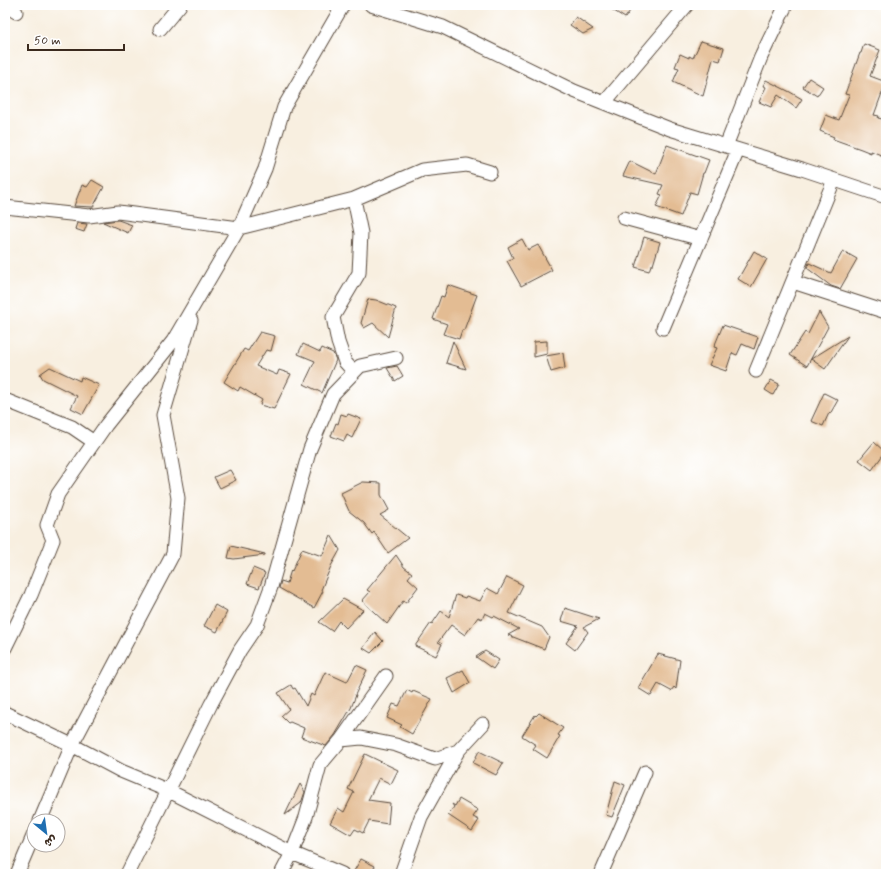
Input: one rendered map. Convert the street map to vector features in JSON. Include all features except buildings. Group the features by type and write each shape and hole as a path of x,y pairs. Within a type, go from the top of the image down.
{"street":[{"path":"160,29 180,5"},
{"path":"5,648 31,594 53,540 47,525 58,494 106,425 173,341 198,299 239,228 265,169 284,107 343,5"},
{"path":"371,5 443,27 574,92 670,129 886,197"},
{"path":"604,103 687,5"},
{"path":"663,328 701,239 761,57 786,5"},
{"path":"5,207 89,216 118,212 239,228 354,199 422,170 467,165 490,172"},
{"path":"756,370 834,180"},
{"path":"354,199 361,233 359,273 333,317 338,342 345,362 354,372"},
{"path":"624,218 701,239"},
{"path":"793,282 886,312"},
{"path":"43,813 72,746 173,554 178,498 163,415 198,299"},
{"path":"128,874 210,704 240,650 257,625 271,587 310,449 333,394 360,366 396,358"},
{"path":"5,400 72,427 94,442"},
{"path":"281,874 292,852 306,817 320,765 386,676"},
{"path":"5,713 121,771 169,791 292,852 342,874"},
{"path":"401,874 421,817 458,751 483,724"},
{"path":"340,740 361,738 396,746 436,759 458,751"},
{"path":"601,874 645,772"},
{"path":"17,874 26,853"}]}
